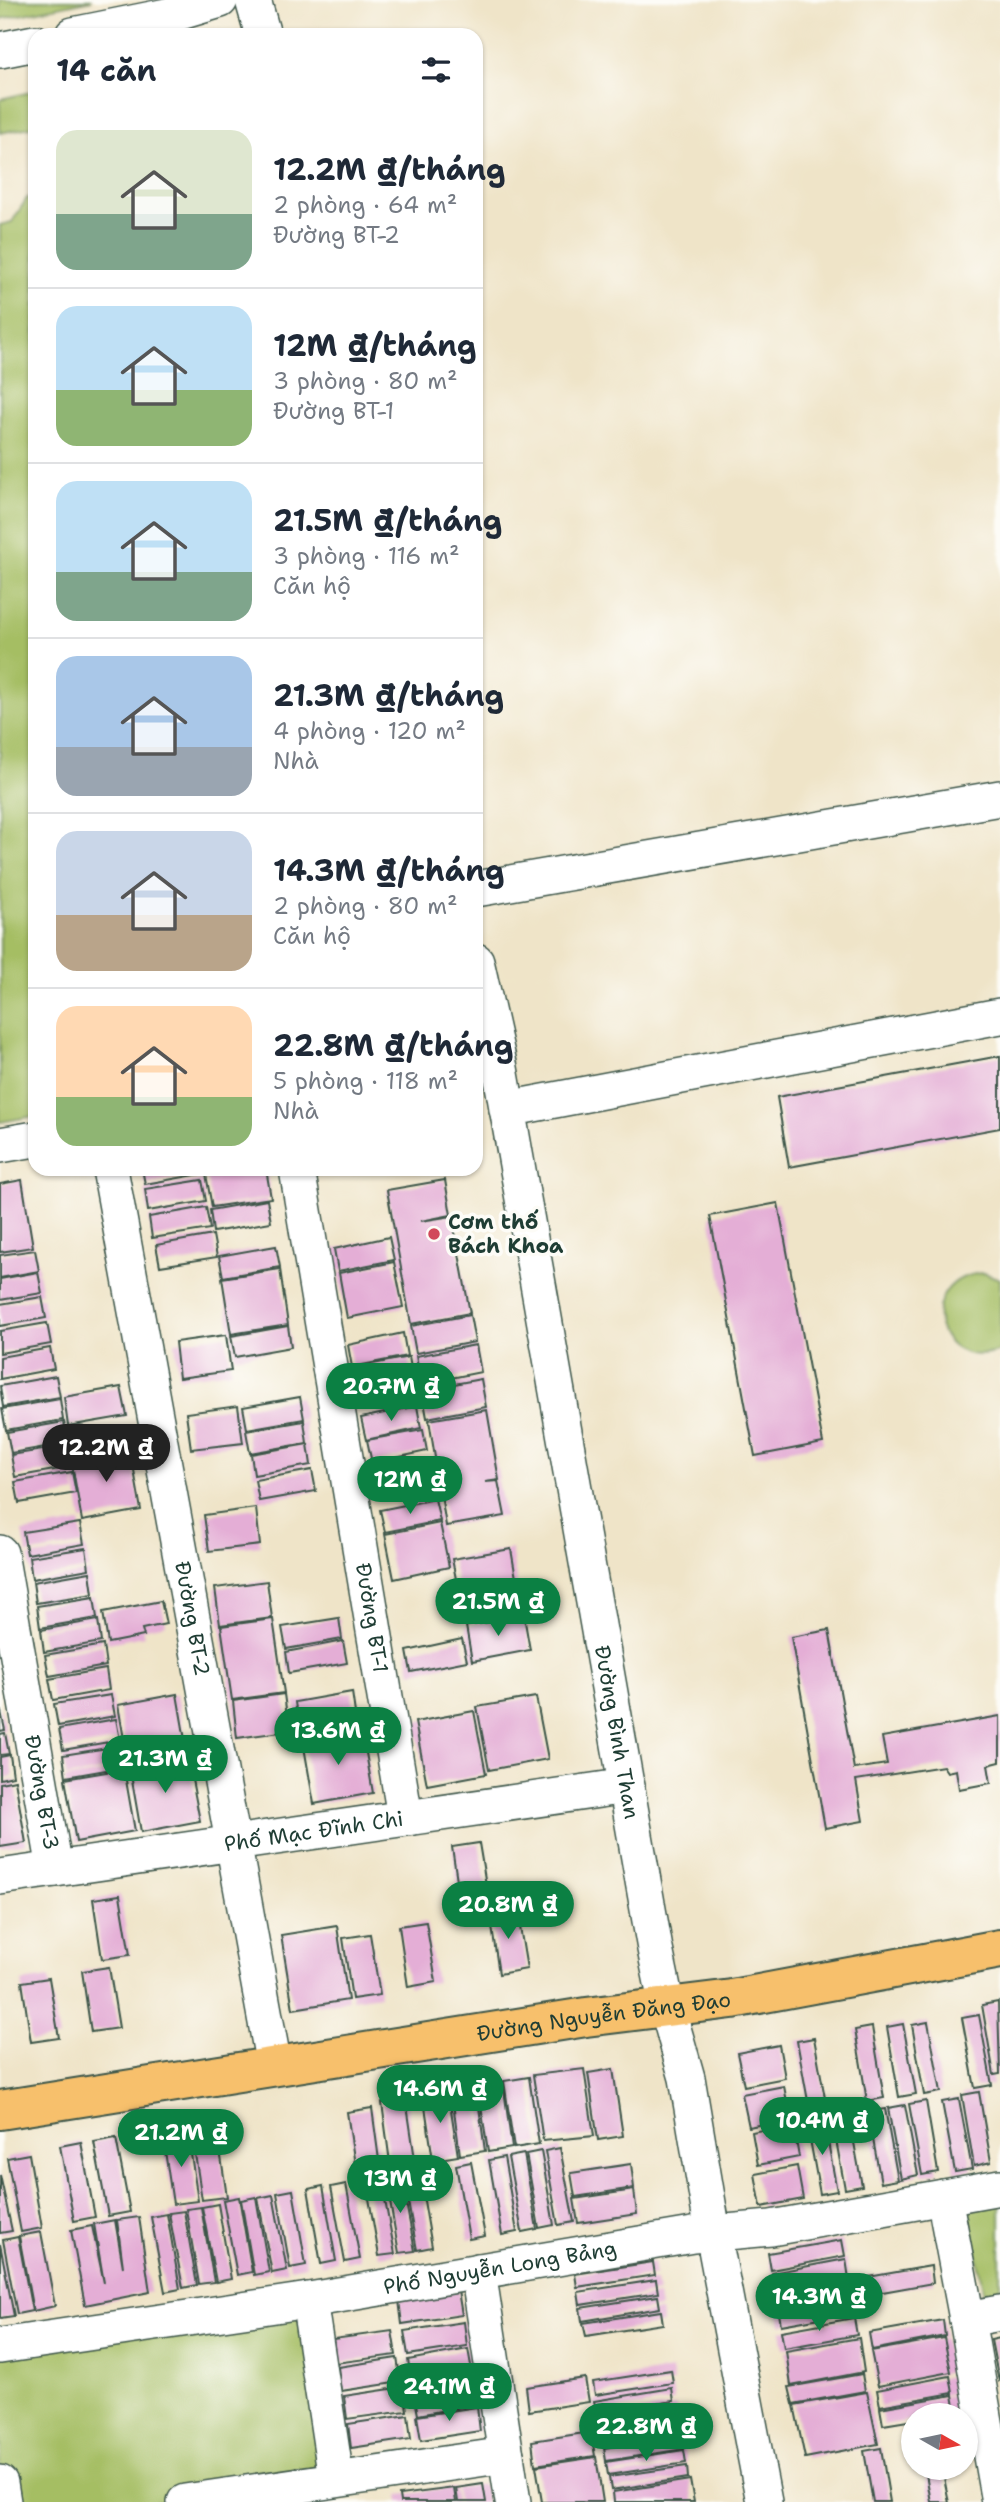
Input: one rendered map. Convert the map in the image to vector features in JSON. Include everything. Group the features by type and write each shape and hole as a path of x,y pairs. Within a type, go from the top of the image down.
{"main road":[{"name":"Đường Nguyễn Đăng Đạo","path":"0,2110 274,2066 732,1999 1000,1949"}],"street":[{"path":"108,28 167,16 220,0"},
{"path":"253,0 261,28"},
{"path":"0,50 28,44"},
{"path":"483,887 1000,799"},
{"path":"507,1109 1000,1016"},
{"name":"Đường Bình Than","path":"483,1025 488,1070 507,1109 667,2007 687,2078 713,2233 764,2502"},
{"path":"0,1145 28,1140"},
{"name":"Đường BT-2","path":"111,1176 274,2066"},
{"name":"Đường BT-1","path":"298,1176 405,1817"},
{"name":"Đường BT-3","path":"0,1553 55,1869"},
{"name":"Phố Mạc Đĩnh Chi","path":"0,1877 627,1786"},
{"name":"Phố Nguyễn Long Bảng","path":"0,2346 309,2300 713,2233 771,2228 1000,2187"},
{"path":"944,2197 983,2316 999,2502"},
{"path":"478,2271 513,2502"},
{"path":"309,2300 336,2479"},
{"path":"185,2502 506,2455"},
{"path":"0,2483 3,2502"}],"green space":[{"path":"0,0 92,0 0,19"},
{"path":"28,93 28,127 0,133 0,99"},
{"path":"27,198 28,1117 0,1122 0,225 12,222"},
{"path":"984,1273 1000,1279 1000,1351 977,1355 958,1350 946,1338 940,1322 940,1306 947,1290 961,1278"},
{"path":"1000,2194 1000,2305 986,2307 967,2200"},
{"path":"309,2300 336,2478 185,2502 3,2502 0,2483 0,2346"}],"building":[{"path":"1000,1056 1000,1128 789,1167 777,1097"},
{"path":"143,1176 190,1176 145,1184"},
{"path":"206,1176 267,1176 271,1198 212,1207"},
{"path":"22,1180 33,1247 0,1252 0,1184"},
{"path":"202,1180 206,1201 148,1211 145,1189"},
{"path":"445,1180 451,1215 421,1221 452,1216 470,1313 411,1324 387,1190"},
{"path":"267,1200 271,1222 213,1232 210,1210"},
{"path":"778,1203 823,1443 755,1456 710,1216"},
{"path":"206,1207 210,1229 152,1238 149,1217"},
{"path":"213,1235 217,1257 160,1266 156,1245"},
{"path":"389,1237 394,1260 338,1271 334,1249"},
{"path":"276,1246 280,1267 223,1277 219,1256"},
{"path":"35,1250 39,1271 0,1278 0,1255"},
{"path":"394,1262 403,1307 347,1318 339,1273"},
{"path":"280,1269 288,1325 231,1334 222,1278"},
{"path":"38,1272 42,1293 0,1300 0,1279"},
{"path":"42,1297 46,1318 0,1326 0,1304"},
{"path":"470,1315 475,1342 416,1353 411,1326"},
{"path":"47,1323 51,1344 0,1353 0,1331"},
{"path":"288,1326 291,1347 235,1357 231,1336"},
{"path":"403,1333 407,1356 352,1367 348,1345"},
{"path":"226,1335 231,1371 179,1378 175,1342"},
{"path":"476,1345 481,1372 421,1384 416,1356"},
{"path":"50,1348 54,1369 0,1379 0,1357"},
{"path":"409,1357 413,1379 357,1391 353,1368"},
{"path":"56,1376 60,1397 3,1407 0,1386"},
{"path":"481,1379 486,1407 427,1418 422,1390"},
{"path":"121,1387 127,1416 68,1426 64,1397"},
{"path":"300,1397 304,1419 247,1429 243,1407"},
{"path":"60,1399 63,1420 6,1430 2,1409"},
{"path":"238,1406 243,1443 191,1449 186,1413"},
{"path":"417,1406 421,1428 366,1440 361,1418"},
{"path":"487,1410 499,1480 485,1482 498,1481 505,1516 446,1526 429,1420"},
{"path":"304,1421 307,1443 250,1453 246,1431"},
{"path":"64,1422 68,1443 11,1453 7,1432"},
{"path":"423,1430 427,1451 372,1463 367,1440"},
{"path":"308,1444 311,1465 254,1475 251,1454"},
{"path":"68,1446 71,1467 15,1477 11,1455"},
{"path":"130,1447 141,1510 82,1521 71,1458"},
{"path":"312,1470 316,1491 259,1501 255,1480"},
{"path":"72,1472 76,1493 19,1503 15,1482"},
{"path":"435,1499 440,1521 385,1532 380,1510"},
{"path":"256,1508 260,1545 209,1551 204,1515"},
{"path":"80,1523 84,1544 27,1554 23,1532"},
{"path":"440,1523 449,1567 394,1579 385,1534"},
{"path":"86,1548 89,1569 32,1579 29,1557"},
{"path":"511,1549 517,1584 459,1594 452,1559"},
{"path":"90,1572 93,1594 36,1603 33,1582"},
{"path":"267,1581 272,1618 220,1625 215,1588"},
{"path":"94,1597 97,1618 40,1628 37,1606"},
{"path":"161,1601 166,1624 142,1629 144,1636 108,1643 103,1612"},
{"path":"524,1616 530,1650 472,1661 466,1626"},
{"path":"339,1618 342,1639 286,1649 282,1627"},
{"path":"273,1619 284,1693 232,1700 221,1626"},
{"path":"98,1620 101,1642 44,1652 41,1630"},
{"path":"829,1630 854,1769 887,1764 882,1737 1000,1716 1000,1762 988,1765 991,1783 959,1789 956,1770 947,1772 943,1766 856,1780 863,1821 825,1828 791,1637"},
{"path":"462,1639 467,1661 411,1672 407,1651"},
{"path":"343,1641 347,1663 289,1673 286,1652"},
{"path":"103,1645 106,1666 49,1676 45,1655"},
{"path":"106,1669 109,1690 53,1700 49,1679"},
{"path":"352,1692 355,1713 298,1723 295,1702"},
{"path":"177,1694 188,1757 129,1768 118,1705"},
{"path":"284,1694 289,1731 237,1738 233,1701"},
{"path":"111,1695 115,1716 58,1726 54,1704"},
{"path":"536,1697 548,1759 489,1770 477,1707"},
{"path":"0,1707 5,1730 0,1731"},
{"path":"474,1711 486,1774 427,1785 415,1722"},
{"path":"116,1719 120,1740 63,1750 59,1729"},
{"path":"362,1730 373,1793 314,1804 303,1741"},
{"path":"5,1733 9,1754 0,1755 0,1734"},
{"path":"120,1746 123,1767 66,1777 63,1755"},
{"path":"10,1755 13,1776 0,1779 0,1757"},
{"path":"188,1759 200,1821 141,1832 130,1769"},
{"path":"124,1769 135,1831 76,1842 65,1779"},
{"path":"15,1780 26,1843 0,1847 0,1783"},
{"path":"479,1843 489,1903 461,1907 452,1847"},
{"path":"120,1895 130,1955 102,1959 93,1899"},
{"path":"517,1909 527,1969 499,1974 490,1913"},
{"path":"426,1922 436,1982 408,1987 399,1926"},
{"path":"337,1926 348,2000 293,2009 281,1935"},
{"path":"370,1934 380,1995 352,1999 343,1938"},
{"path":"109,1967 119,2028 91,2032 82,1971"},
{"path":"49,1978 59,2038 31,2042 22,1982"},
{"path":"998,2002 1000,2074 994,2075 982,2005"},
{"path":"979,2015 992,2085 975,2088 962,2018"},
{"path":"928,2022 941,2092 924,2095 912,2025"},
{"path":"903,2024 916,2094 899,2097 887,2027"},
{"path":"872,2027 884,2098 867,2101 855,2030"},
{"path":"814,2038 827,2109 810,2112 797,2041"},
{"path":"779,2045 785,2078 744,2086 737,2053"},
{"path":"584,2069 594,2136 543,2141 533,2075"},
{"path":"613,2069 623,2136 598,2140 588,2073"},
{"path":"529,2077 539,2144 514,2148 504,2081"},
{"path":"503,2082 512,2148 488,2152 478,2086"},
{"path":"476,2085 485,2151 460,2155 451,2088"},
{"path":"784,2086 790,2118 749,2127 742,2094"},
{"path":"448,2090 458,2156 433,2160 423,2093"},
{"path":"979,2092 991,2162 974,2166 962,2095"},
{"path":"406,2099 416,2166 391,2170 382,2103"},
{"path":"959,2099 972,2169 955,2172 942,2102"},
{"path":"926,2101 938,2172 922,2175 909,2104"},
{"path":"905,2105 918,2175 901,2179 888,2108"},
{"path":"372,2108 381,2175 357,2178 347,2112"},
{"path":"885,2109 898,2180 881,2183 868,2112"},
{"path":"849,2115 862,2186 845,2189 832,2118"},
{"path":"824,2120 837,2191 820,2194 807,2123"},
{"path":"793,2124 799,2157 758,2165 752,2132"},
{"path":"217,2130 227,2197 202,2200 192,2134"},
{"path":"188,2134 198,2201 173,2204 163,2138"},
{"path":"116,2138 130,2212 108,2216 94,2142"},
{"path":"81,2142 95,2217 74,2221 60,2146"},
{"path":"560,2148 574,2222 558,2225 545,2151"},
{"path":"541,2151 554,2225 539,2228 526,2154"},
{"path":"29,2154 42,2228 21,2232 7,2158"},
{"path":"524,2154 537,2229 522,2232 508,2157"},
{"path":"504,2157 517,2232 502,2235 489,2160"},
{"path":"471,2162 485,2236 469,2239 456,2165"},
{"path":"631,2164 634,2188 575,2197 571,2173"},
{"path":"797,2166 803,2199 761,2207 755,2174"},
{"path":"419,2172 432,2247 417,2250 403,2175"},
{"path":"0,2175 12,2231 0,2233"},
{"path":"401,2176 415,2251 399,2253 386,2179"},
{"path":"381,2179 395,2254 379,2256 366,2181"},
{"path":"346,2184 360,2259 345,2262 331,2187"},
{"path":"323,2186 336,2261 321,2264 308,2189"},
{"path":"293,2190 306,2265 290,2268 277,2193"},
{"path":"634,2190 637,2214 578,2223 574,2199"},
{"path":"273,2195 287,2270 272,2273 258,2198"},
{"path":"239,2197 252,2272 237,2275 223,2200"},
{"path":"256,2197 269,2272 254,2275 241,2200"},
{"path":"218,2204 231,2279 216,2282 202,2207"},
{"path":"201,2207 214,2282 199,2284 186,2209"},
{"path":"184,2211 197,2285 183,2288 169,2213"},
{"path":"167,2214 180,2289 165,2292 151,2217"},
{"path":"139,2217 150,2292 85,2305 71,2230 92,2226 104,2283 94,2224 115,2220 123,2267 117,2220"},
{"path":"41,2232 55,2306 33,2311 19,2236"},
{"path":"18,2237 32,2311 17,2314 3,2240"},
{"path":"842,2240 845,2256 771,2270 768,2253"},
{"path":"0,2244 14,2316 0,2318"},
{"path":"846,2259 854,2312 781,2325 772,2273"},
{"path":"653,2262 655,2275 577,2287 575,2274"},
{"path":"931,2266 933,2283 860,2296 857,2279"},
{"path":"656,2280 658,2293 580,2305 578,2292"},
{"path":"458,2291 462,2315 402,2324 399,2300"},
{"path":"658,2296 660,2308 582,2321 580,2308"},
{"path":"661,2311 663,2324 586,2336 583,2323"},
{"path":"854,2318 857,2335 784,2348 781,2331"},
{"path":"943,2320 945,2336 872,2350 869,2333"},
{"path":"464,2322 467,2346 408,2355 404,2331"},
{"path":"392,2331 396,2355 336,2363 333,2339"},
{"path":"859,2338 864,2372 791,2386 786,2351"},
{"path":"944,2338 951,2372 878,2386 871,2351"},
{"path":"1000,2338 1000,2380 999,2381 991,2340"},
{"path":"468,2349 478,2404 418,2415 408,2360"},
{"path":"397,2358 401,2382 341,2391 338,2367"},
{"path":"671,2370 673,2383 595,2395 593,2382"},
{"path":"862,2374 865,2391 793,2404 789,2387"},
{"path":"950,2376 953,2393 880,2406 877,2390"},
{"path":"585,2378 589,2402 529,2411 526,2387"},
{"path":"404,2387 407,2411 347,2419 344,2396"},
{"path":"672,2388 674,2401 597,2413 594,2401"},
{"path":"867,2392 878,2444 805,2458 794,2405"},
{"path":"953,2395 954,2403 908,2403"},
{"path":"901,2404 901,2422 883,2425 880,2408"},
{"path":"676,2406 679,2418 601,2430 599,2418"},
{"path":"477,2407 480,2431 421,2440 417,2416"},
{"path":"408,2415 411,2439 351,2448 348,2424"},
{"path":"679,2421 681,2433 603,2446 601,2433"},
{"path":"591,2432 595,2456 535,2465 532,2441"},
{"path":"682,2436 684,2449 606,2461 604,2448"},
{"path":"881,2448 890,2502 873,2502 864,2451"},
{"path":"684,2450 686,2463 608,2475 606,2462"},
{"path":"596,2457 603,2502 542,2502 536,2466"},
{"path":"687,2466 688,2478 611,2490 609,2477"},
{"path":"690,2480 694,2502 614,2502 613,2492"},
{"path":"927,2480 944,2480 949,2502 931,2502"},
{"path":"483,2484 486,2502 458,2502 456,2488"},
{"path":"454,2488 456,2502 400,2502 399,2495"}],"place":[{"name":"Cơm thố Bách Khoa","path":"434,1234"}]}
